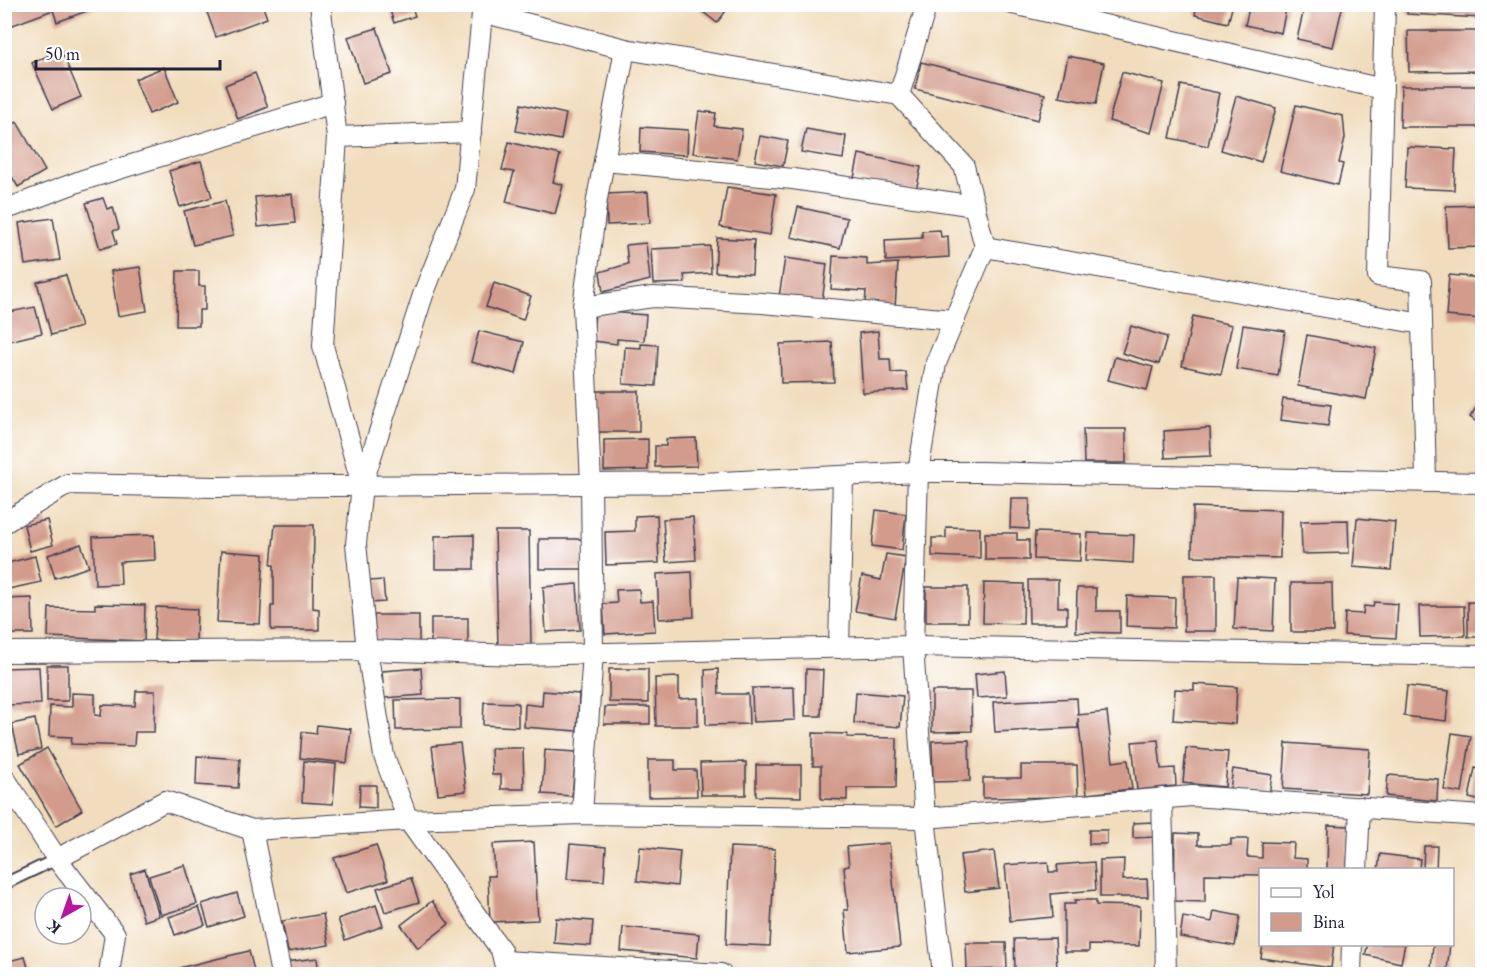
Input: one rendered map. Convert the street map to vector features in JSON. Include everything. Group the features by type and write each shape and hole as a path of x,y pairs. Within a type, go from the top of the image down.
{"street":[{"path":"320,4 337,138 323,346 362,485"},
{"path":"899,95 927,4"},
{"path":"1013,4 1383,89"},
{"path":"1385,4 1378,276 1421,281 1426,482"},
{"path":"721,975 506,968 501,950 408,820 384,756 367,650 356,544 362,485 423,295 465,189 482,8 625,49 899,95 964,166 985,247 936,363 918,472 913,646 925,818 943,975"},
{"path":"582,814 593,652 591,484 583,307 597,199 625,49"},
{"path":"4,210 83,180 333,103"},
{"path":"337,138 471,132"},
{"path":"604,161 793,179 975,206"},
{"path":"985,247 1422,324"},
{"path":"583,307 653,297 762,303 954,320"},
{"path":"4,523 68,484 215,487 702,483 980,471 1482,483"},
{"path":"839,648 843,476"},
{"path":"4,652 367,650 519,655 913,646 1482,656"},
{"path":"4,777 57,860 115,934 109,975"},
{"path":"57,860 165,801 252,830 408,820 582,814 925,818 1192,796 1482,816"},
{"path":"1162,798 1166,975"},
{"path":"1357,868 1360,807"},
{"path":"252,830 281,975"},
{"path":"1351,975 1352,946"}],"lane":[{"path":"4,884 57,860"}],"building":[{"path":"5,4 103,5 57,22 53,10 5,28"},
{"path":"204,4 262,4 267,18 216,37"},
{"path":"388,4 411,4 415,16 394,23"},
{"path":"693,4 731,4 717,23"},
{"path":"1197,4 1233,4 1228,23 1195,15"},
{"path":"1250,4 1287,4 1281,33 1245,25"},
{"path":"1305,4 1343,4 1333,47 1297,39"},
{"path":"1407,4 1482,4 1482,18 1407,14"},
{"path":"377,28 392,74 363,83 348,37"},
{"path":"1408,31 1482,31 1482,71 1409,72"},
{"path":"61,50 81,97 53,109 32,63"},
{"path":"1068,56 1104,63 1096,104 1059,97"},
{"path":"921,62 1045,94 1038,120 915,89"},
{"path":"164,67 178,102 149,114 135,79"},
{"path":"1122,72 1164,83 1151,133 1109,121"},
{"path":"255,73 268,107 238,119 225,85"},
{"path":"1181,85 1219,93 1208,146 1170,138"},
{"path":"1401,86 1482,86 1482,127 1400,127"},
{"path":"1236,96 1276,108 1261,162 1221,150"},
{"path":"521,104 566,114 561,140 516,131"},
{"path":"1296,105 1343,116 1345,138 1339,163 1343,164 1338,185 1280,171"},
{"path":"699,111 716,113 714,126 742,129 737,159 693,153"},
{"path":"17,122 45,171 18,187 4,163 4,130"},
{"path":"641,127 688,130 687,155 640,152"},
{"path":"806,129 846,136 843,159 801,152"},
{"path":"760,136 788,141 783,166 755,161"},
{"path":"509,142 560,155 553,182 563,185 555,214 506,202 514,172 502,170"},
{"path":"1407,147 1456,149 1454,190 1405,188"},
{"path":"859,154 921,167 916,191 854,178"},
{"path":"201,161 212,197 180,207 169,171"},
{"path":"727,187 776,194 770,235 720,227"},
{"path":"648,192 650,223 607,225 606,194"},
{"path":"292,194 295,223 258,227 255,197"},
{"path":"103,198 107,209 113,207 119,229 113,231 117,244 100,249 86,203"},
{"path":"225,201 233,236 193,245 184,211"},
{"path":"1482,205 1482,247 1448,248 1446,206"},
{"path":"798,207 847,218 840,248 791,237"},
{"path":"53,218 60,260 25,265 19,223"},
{"path":"940,230 941,237 948,236 949,257 886,261 885,240 922,238 922,231"},
{"path":"717,238 754,240 752,274 715,272"},
{"path":"646,243 650,280 603,292 600,272 628,264 626,245"},
{"path":"710,246 711,273 684,275 685,283 653,284 651,249"},
{"path":"833,256 867,258 867,265 898,263 895,307 865,305 866,291 831,289"},
{"path":"785,258 827,264 822,303 779,297"},
{"path":"140,267 147,311 118,316 111,271"},
{"path":"177,271 199,271 199,286 205,286 205,310 199,310 199,326 176,326"},
{"path":"66,275 81,327 51,335 37,282"},
{"path":"1449,275 1482,278 1482,319 1446,316"},
{"path":"494,283 531,296 523,320 486,307"},
{"path":"35,307 42,333 5,342 4,313"},
{"path":"595,311 646,315 644,341 617,339 617,344 593,341"},
{"path":"1193,316 1232,325 1221,374 1182,366"},
{"path":"1243,325 1285,331 1278,376 1236,369"},
{"path":"1131,326 1167,337 1159,364 1122,353"},
{"path":"479,331 524,342 516,374 471,362"},
{"path":"878,331 880,359 890,359 891,373 906,372 908,390 863,393 859,333"},
{"path":"1307,335 1376,348 1366,399 1298,386"},
{"path":"832,342 834,382 781,383 780,344"},
{"path":"641,344 658,345 656,386 623,384 625,347 641,348"},
{"path":"1115,357 1153,367 1147,390 1108,380"},
{"path":"596,391 639,391 639,432 596,432"},
{"path":"1482,398 1482,426 1470,417"},
{"path":"1283,399 1331,405 1328,426 1280,420"},
{"path":"1210,428 1211,456 1165,458 1164,431"},
{"path":"1083,429 1126,429 1126,463 1084,463"},
{"path":"696,438 697,466 655,467 655,446 666,446 666,439"},
{"path":"648,439 648,470 604,471 604,440"},
{"path":"1011,498 1030,498 1029,529 1010,528"},
{"path":"1193,507 1281,510 1280,558 1192,556"},
{"path":"876,510 906,514 902,550 872,546"},
{"path":"657,515 659,563 606,565 605,532 635,531 635,516"},
{"path":"693,517 696,560 666,562 663,519"},
{"path":"1357,518 1395,522 1391,570 1353,567"},
{"path":"47,520 53,545 30,551 24,525"},
{"path":"1348,520 1349,553 1302,554 1301,521"},
{"path":"275,525 314,525 313,608 319,609 319,630 271,630 271,606 274,606 274,565 271,565"},
{"path":"946,527 980,528 980,558 932,556 932,538 946,538"},
{"path":"495,531 529,531 531,646 498,646"},
{"path":"1035,532 1081,534 1080,561 1034,559"},
{"path":"985,533 1017,533 1017,540 1029,540 1029,560 985,560"},
{"path":"1088,533 1134,535 1133,563 1086,560"},
{"path":"154,535 155,560 120,562 121,584 95,585 93,537"},
{"path":"474,535 474,569 435,569 435,536"},
{"path":"539,539 583,539 583,569 539,569"},
{"path":"81,544 89,567 55,578 48,555"},
{"path":"221,551 264,554 260,624 217,622"},
{"path":"886,554 906,557 895,618 855,611 862,576 881,580"},
{"path":"35,556 41,582 4,590 4,564"},
{"path":"692,572 694,617 659,619 657,574"},
{"path":"1184,575 1216,575 1216,631 1184,631"},
{"path":"1237,577 1275,579 1273,631 1234,629"},
{"path":"383,580 385,602 370,603 369,581"},
{"path":"1028,580 1058,580 1058,607 1067,607 1067,623 1029,623"},
{"path":"984,583 1024,584 1023,624 983,623"},
{"path":"1291,583 1332,583 1333,632 1291,632"},
{"path":"577,584 580,630 546,632 543,587"},
{"path":"926,587 968,587 968,622 926,622"},
{"path":"1077,588 1096,588 1096,611 1120,611 1120,633 1076,632"},
{"path":"639,589 640,602 653,601 655,631 605,634 603,604 617,603 616,590"},
{"path":"1127,596 1175,598 1174,628 1126,626"},
{"path":"32,598 33,634 4,634 4,599"},
{"path":"1374,602 1398,604 1396,638 1344,635 1345,613 1363,614 1364,606 1373,607"},
{"path":"1468,602 1482,602 1482,637 1468,637"},
{"path":"95,604 145,605 144,641 48,637 49,608 95,609"},
{"path":"1419,606 1464,606 1465,636 1420,637"},
{"path":"156,607 197,609 196,642 154,640"},
{"path":"374,615 419,615 419,644 375,644"},
{"path":"431,618 468,618 468,645 431,645"},
{"path":"47,665 68,665 68,701 47,701"},
{"path":"39,667 41,704 6,705 4,668"},
{"path":"421,668 423,695 384,698 382,671"},
{"path":"609,669 648,669 648,703 609,702"},
{"path":"718,669 719,694 748,694 749,724 706,725 705,670"},
{"path":"806,669 823,670 821,716 805,716"},
{"path":"1005,671 1007,696 977,698 975,674"},
{"path":"679,677 679,699 698,698 698,726 656,726 655,678"},
{"path":"1194,684 1237,687 1235,724 1173,720 1175,689 1194,690"},
{"path":"1407,686 1449,691 1446,721 1404,716"},
{"path":"794,687 795,720 753,722 752,688"},
{"path":"136,691 155,691 154,732 135,732 134,746 71,744 72,737 49,736 50,706 72,707 72,693 95,694 95,715 101,716 102,705 135,706"},
{"path":"543,691 579,694 577,731 524,727 525,704 542,706"},
{"path":"932,691 971,691 972,731 932,732"},
{"path":"856,692 903,696 900,727 854,723"},
{"path":"1077,698 1078,715 1107,712 1113,762 1128,760 1132,789 1087,794 1078,718 1078,728 995,732 993,702"},
{"path":"460,699 460,729 396,730 395,700"},
{"path":"484,702 518,703 518,727 483,725"},
{"path":"605,707 650,707 650,724 604,724"},
{"path":"35,719 41,749 19,754 12,724"},
{"path":"317,725 351,729 347,763 300,758 302,732 316,734"},
{"path":"813,733 847,734 847,737 897,738 896,788 847,788 847,800 821,799 821,766 813,766"},
{"path":"1452,733 1471,736 1462,793 1444,790"},
{"path":"969,740 970,781 933,782 932,741"},
{"path":"1158,740 1161,769 1175,768 1176,786 1137,790 1132,742"},
{"path":"460,743 466,791 438,794 432,746"},
{"path":"1286,743 1370,749 1367,794 1283,789"},
{"path":"47,748 82,810 56,826 20,764"},
{"path":"491,748 523,748 524,789 501,789 501,775 492,775"},
{"path":"1186,748 1228,752 1225,787 1183,783"},
{"path":"545,750 576,752 572,796 542,794"},
{"path":"197,756 240,759 238,788 196,785"},
{"path":"648,760 675,760 675,770 696,770 697,796 648,797"},
{"path":"304,761 336,764 333,804 302,802"},
{"path":"746,762 746,795 701,795 700,763"},
{"path":"756,765 801,765 801,797 756,796"},
{"path":"1021,765 1077,765 1078,797 983,798 983,778 1021,778"},
{"path":"1475,768 1482,770 1482,801 1469,798"},
{"path":"1233,769 1272,775 1269,795 1230,789"},
{"path":"1388,775 1438,779 1437,801 1386,796"},
{"path":"360,785 376,785 376,808 359,807"},
{"path":"1153,822 1153,837 1133,838 1133,823"},
{"path":"1328,825 1349,826 1347,868 1327,868"},
{"path":"1089,830 1107,830 1107,844 1089,844"},
{"path":"1175,833 1198,834 1198,845 1231,845 1231,839 1248,839 1247,857 1262,858 1262,842 1294,843 1293,858 1307,859 1307,868 1259,868 1259,875 1205,874 1205,902 1174,901"},
{"path":"534,842 538,920 490,922 488,876 495,876 493,844"},
{"path":"889,843 900,947 848,952 844,910 848,910 844,867 849,866 847,847"},
{"path":"570,844 606,847 604,881 567,879"},
{"path":"376,845 388,880 346,893 334,858"},
{"path":"1424,846 1437,846 1436,868 1423,868"},
{"path":"640,847 680,851 677,886 637,881"},
{"path":"730,847 775,849 770,946 726,944"},
{"path":"994,851 999,888 965,892 960,855"},
{"path":"1380,854 1420,859 1419,868 1378,868"},
{"path":"1124,859 1123,880 1147,879 1148,897 1100,897 1100,860"},
{"path":"1048,862 1049,872 1058,872 1057,865 1094,862 1096,890 1051,894 1053,917 1010,921 1005,865"},
{"path":"185,865 197,904 161,915 149,876"},
{"path":"145,869 159,916 144,921 130,874"},
{"path":"411,878 419,902 385,912 377,888"},
{"path":"237,893 244,916 209,927 202,904"},
{"path":"1075,900 1096,900 1096,905 1140,906 1139,946 1089,945 1089,952 1064,952 1064,904 1075,904"},
{"path":"432,901 449,924 418,948 401,925"},
{"path":"376,905 383,926 345,940 338,919"},
{"path":"199,907 205,925 175,935 169,917"},
{"path":"1214,911 1240,916 1235,946 1180,937 1183,917 1212,922"},
{"path":"323,914 329,945 288,952 282,921"},
{"path":"556,918 593,921 591,946 554,943"},
{"path":"623,927 699,934 697,958 621,951"},
{"path":"1055,938 1057,968 1015,970 1014,939"},
{"path":"966,943 1006,943 1007,969 967,970"},
{"path":"1263,946 1334,946 1331,968 1261,958"},
{"path":"1367,946 1405,946 1401,963 1365,955"},
{"path":"1433,946 1450,946 1447,970 1431,969"},
{"path":"249,951 255,974 181,974 179,968"},
{"path":"25,957 30,974 4,974 4,962"},
{"path":"317,958 319,974 286,974 285,962"}]}
